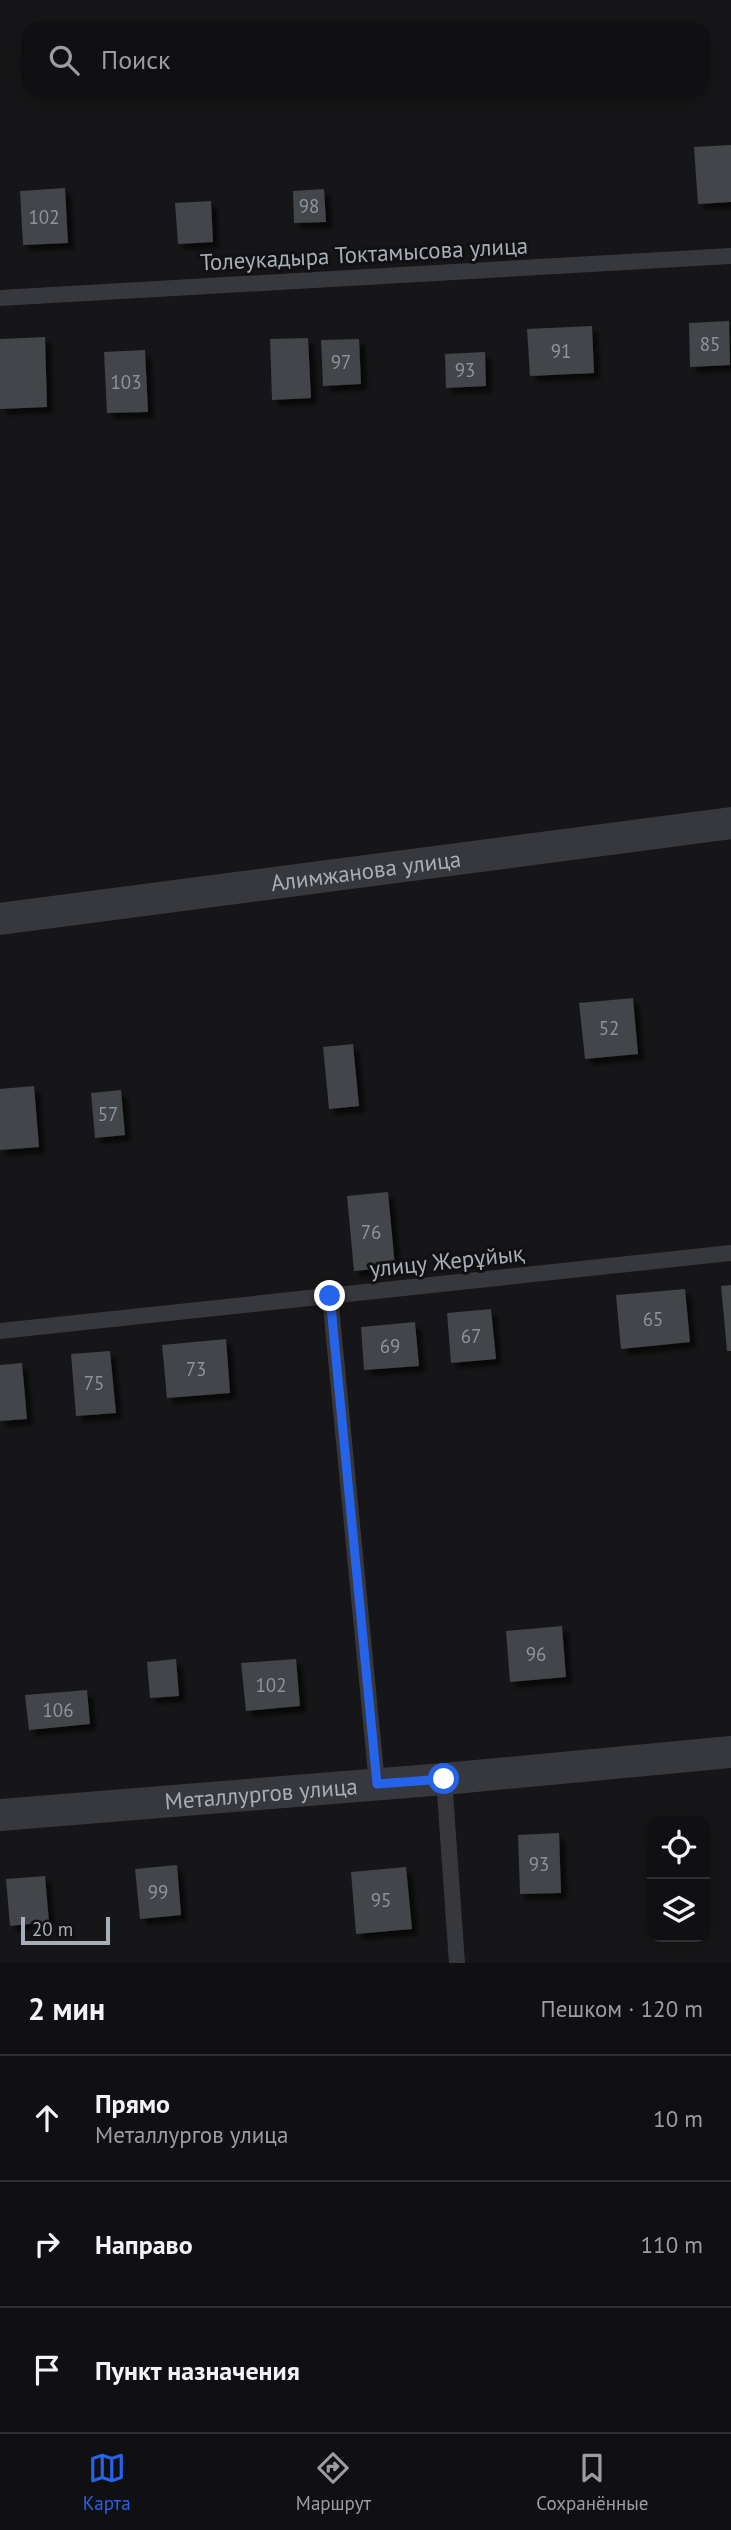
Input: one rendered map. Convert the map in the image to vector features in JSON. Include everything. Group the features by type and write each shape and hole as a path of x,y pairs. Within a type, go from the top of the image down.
{"street":[{"name":"Алимжанова улица","path":"0,919 731,823"},
{"name":"Металлургов улица","path":"0,1815 444,1779 731,1752"}],"lane":[{"name":"Толеукадыра Токтамысова улица","path":"0,298 731,256"},
{"name":"улицу Жерұйық","path":"0,1331 731,1253"},
{"path":"330,1296 377,1784"},
{"path":"444,1779 457,1963"}],"building":[{"path":"731,145 731,202 698,204 694,147"},
{"path":"65,188 68,243 23,245 20,191"},
{"path":"324,189 326,222 294,223 293,191"},
{"path":"211,201 213,242 178,244 175,203"},
{"path":"729,321 730,365 690,367 689,323"},
{"path":"592,326 594,373 530,376 527,329"},
{"path":"45,337 47,407 0,409 0,339"},
{"path":"308,338 311,398 272,400 270,339"},
{"path":"359,339 361,384 323,386 321,340"},
{"path":"145,350 148,412 107,413 104,352"},
{"path":"485,352 486,386 446,388 445,354"},
{"path":"633,998 638,1054 585,1059 579,1003"},
{"path":"353,1044 359,1106 329,1109 323,1047"},
{"path":"34,1086 39,1147 0,1150 0,1089"},
{"path":"121,1090 125,1135 95,1138 91,1093"},
{"path":"388,1192 395,1267 354,1271 347,1196"},
{"path":"731,1285 731,1351 727,1351 721,1286"},
{"path":"685,1289 690,1342 621,1349 616,1295"},
{"path":"491,1309 496,1359 451,1363 447,1313"},
{"path":"415,1322 419,1366 364,1370 361,1327"},
{"path":"226,1339 230,1393 167,1398 162,1345"},
{"path":"110,1351 116,1413 76,1416 71,1354"},
{"path":"22,1363 27,1419 0,1421 0,1365"},
{"path":"562,1626 566,1677 510,1682 506,1631"},
{"path":"176,1659 179,1696 150,1698 147,1662"},
{"path":"296,1659 300,1706 246,1711 241,1663"},
{"path":"87,1690 90,1724 29,1730 25,1695"},
{"path":"559,1833 561,1893 520,1894 518,1835"},
{"path":"177,1865 181,1915 140,1919 135,1869"},
{"path":"406,1867 412,1929 356,1934 351,1872"},
{"path":"45,1876 49,1922 10,1926 6,1879"}],"route":[{"path":"330,1296 377,1784 444,1779"}]}
